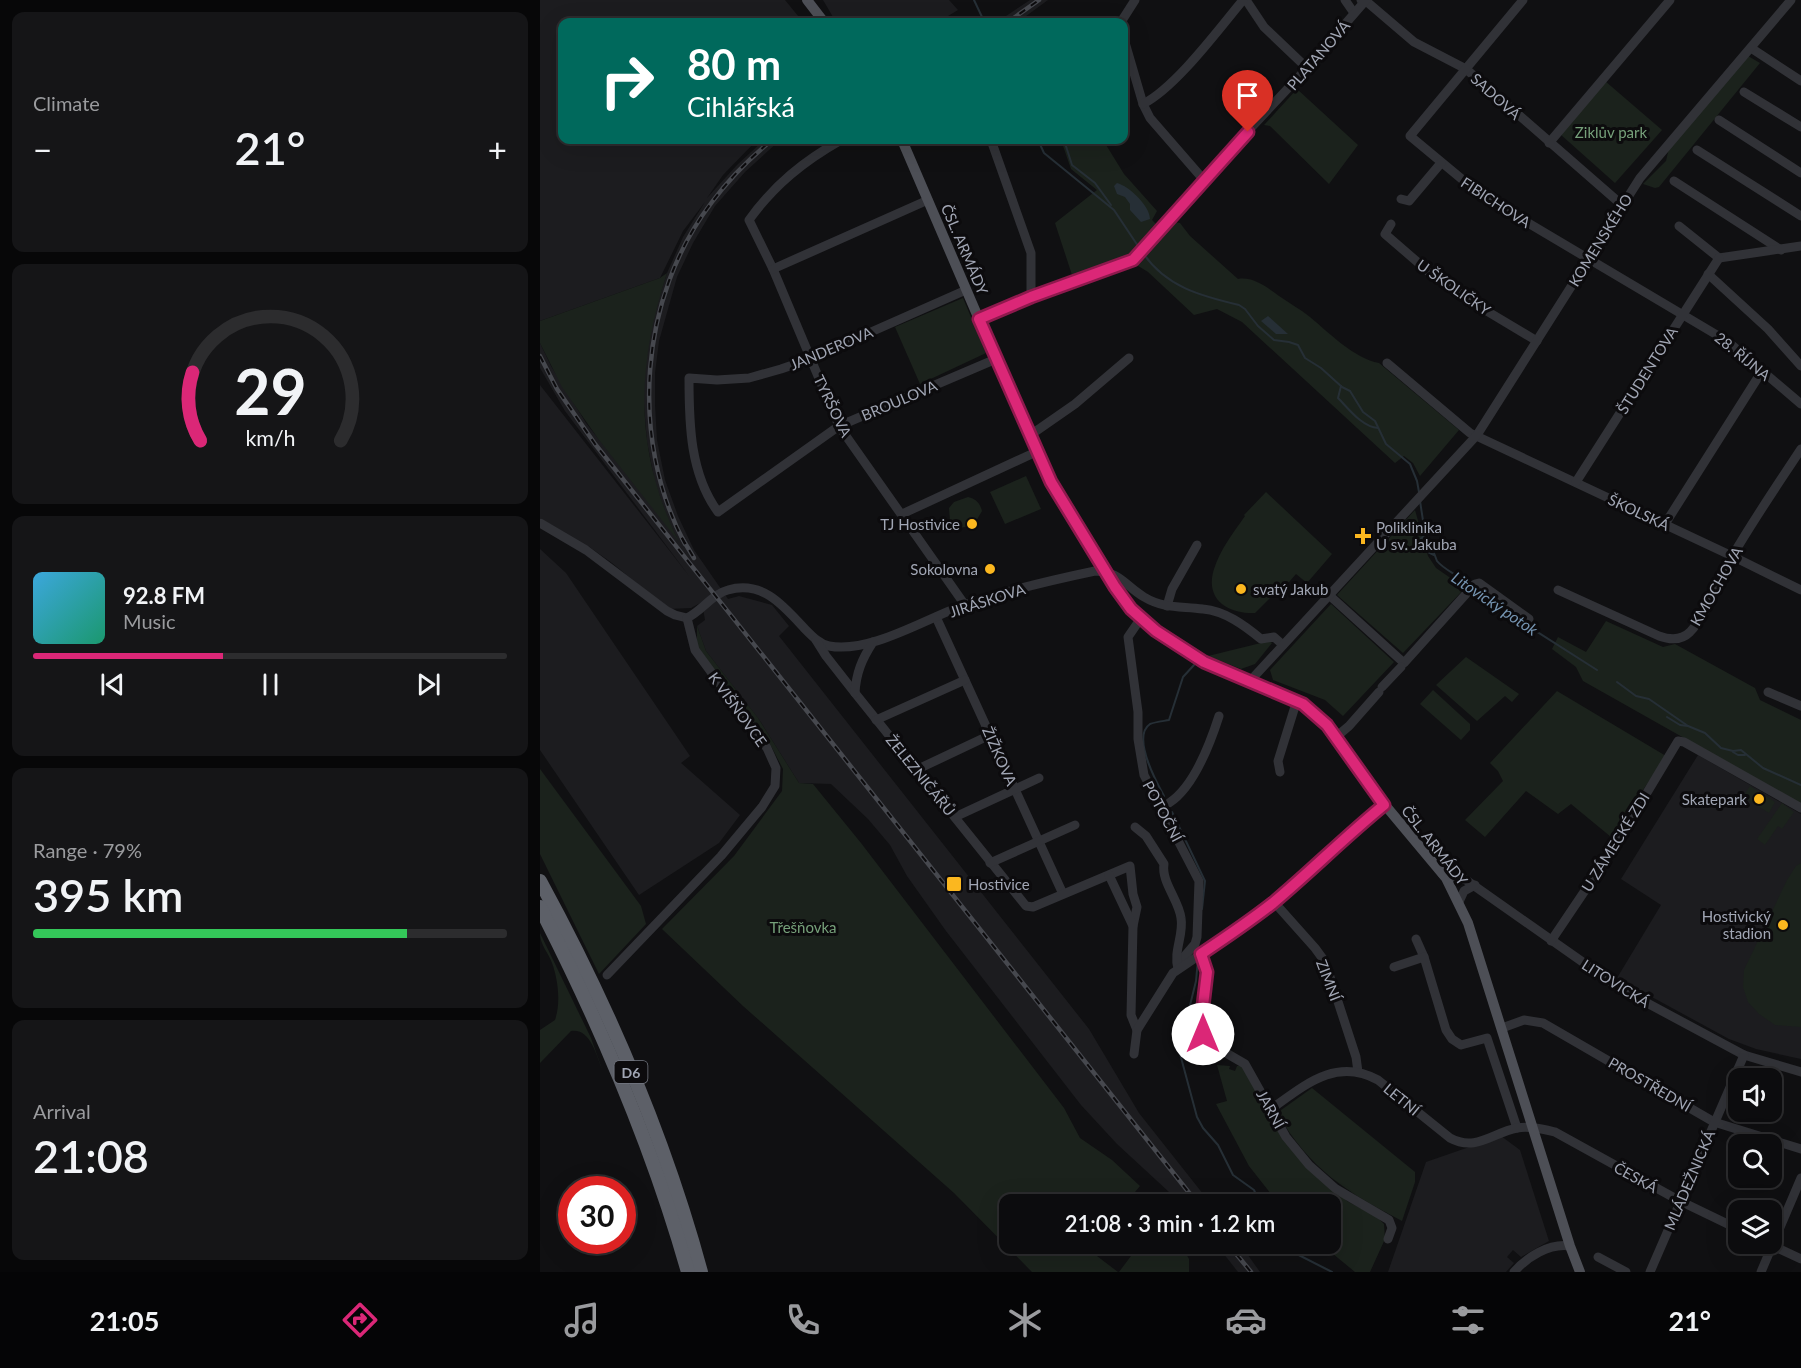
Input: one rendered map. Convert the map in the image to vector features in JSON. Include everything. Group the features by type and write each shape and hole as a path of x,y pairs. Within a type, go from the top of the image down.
{"highway":[{"name":"D6","path":"540,881 582,960 636,1083 670,1173 701,1272"},
{"name":"D6","path":"540,907 598,1024 624,1087 658,1178 687,1272"}],"main road":[{"path":"807,0 821,18"},
{"name":"ČSL. ARMÁDY","path":"904,144 1036,452 1061,500 1123,599 1141,618 1186,652 1216,667 1298,700 1319,717 1384,805 1442,874 1459,902 1468,923 1580,1272"}],"street":[{"path":"1124,18 1135,0"},
{"path":"1143,104 1155,98 1244,0 1264,27 1307,68"},
{"path":"1345,0 1354,13"},
{"name":"PLATANOVÁ","path":"1031,297 1127,263 1136,256 1203,179 1307,68 1364,0"},
{"name":"SADOVÁ","path":"1364,0 1414,42 1466,69 1622,205"},
{"path":"1466,69 1523,0"},
{"path":"1549,143 1670,0"},
{"name":"KOMENSKÉHO","path":"1250,681 1477,435 1622,205 1653,161 1791,0"},
{"path":"1751,48 1801,81"},
{"path":"1128,53 1143,104 1153,123 1203,179"},
{"name":"FIBICHOVA","path":"1466,69 1410,136 1481,195 1588,258"},
{"path":"1744,92 1801,127"},
{"path":"1719,120 1801,173"},
{"name":"TYRŠOVA","path":"835,144 793,171 764,199 749,220 773,269 839,426 965,605"},
{"path":"979,319 1031,297 1031,253 992,144"},
{"path":"1696,150 1801,216"},
{"path":"1401,199 1409,201 1440,163"},
{"path":"1674,181 1781,250"},
{"path":"773,269 928,200"},
{"name":"U ŠKOLIČKY","path":"1391,224 1385,234 1429,272 1475,304 1537,341"},
{"path":"1679,226 1719,258 1801,246"},
{"name":"28. ŘÍJNA","path":"1588,258 1728,341 1801,404"},
{"name":"ŠTUDENTOVA","path":"1576,482 1719,258"},
{"path":"1707,274 1768,329 1801,366"},
{"name":"JANDEROVA","path":"718,512 707,497 699,476 689,415 689,378 717,380 749,378 810,359 966,290"},
{"path":"1029,436 1075,404 1129,358"},
{"name":"BROULOVA","path":"718,512 839,426 996,359"},
{"name":"ŠKOLSKÁ","path":"1387,363 1467,431 1801,590"},
{"path":"1665,524 1762,370"},
{"name":"KMOCHOVA","path":"1558,590 1659,636 1677,639 1691,631 1732,556 1801,449"},
{"path":"902,514 1036,452"},
{"path":"540,523 586,550 675,615 687,618 695,615 725,591 737,587 754,587 775,599 816,640"},
{"path":"1167,606 1172,589 1197,545"},
{"name":"JIRÁSKOVA","path":"816,640 829,646 857,646 873,642 965,605 1032,585 1095,571 1105,571"},
{"path":"1105,571 1122,579 1143,597 1167,606 1205,609 1235,619 1261,639 1274,637 1283,645"},
{"path":"1329,595 1404,663 1472,588 1480,583 1529,619"},
{"name":"ŽIŽKOVA","path":"936,617 1063,894"},
{"name":"K VIŠŇOVCE","path":"607,975 721,856 776,786 776,768 767,748 695,650 687,618"},
{"name":"POTOČNÍ","path":"1141,618 1128,637 1138,712 1138,739 1144,775 1199,881 1197,937 1195,944 1183,958 1181,967"},
{"name":"ŽELEZNIČÁŘŮ","path":"816,640 876,720 1028,907 1063,894"},
{"path":"855,693 856,676 873,642"},
{"path":"1336,737 1349,726 1401,667"},
{"path":"876,720 965,680"},
{"path":"1768,692 1801,706"},
{"path":"1280,772 1278,761 1298,700"},
{"path":"1170,803 1179,796 1195,772 1207,749 1219,716"},
{"path":"916,770 990,735"},
{"name":"U ZÁMECKÉ ZDI","path":"1551,941 1615,846 1678,741 1684,742 1801,808"},
{"path":"955,817 1039,778"},
{"path":"1134,1054 1137,1030 1173,974 1274,902 1384,805"},
{"path":"990,863 1075,825"},
{"path":"1136,827 1146,836 1164,864 1163,871 1178,905 1182,919 1176,960 1181,967"},
{"path":"1063,894 1130,866 1137,907 1133,926 1131,1015 1137,1030"},
{"path":"1113,873 1133,926"},
{"name":"LITOVICKÁ","path":"1442,874 1466,880 1474,885 1621,989 1744,1055 1801,1072"},
{"path":"1459,902 1464,891 1474,885"},
{"name":"ZIMNÍ","path":"1274,902 1323,959 1356,1057 1358,1072"},
{"path":"1416,939 1424,957 1446,1030 1452,1039 1461,1045 1487,1038 1517,1128"},
{"name":"JARNÍ","path":"1198,956 1207,972 1201,1023 1203,1034 1214,1046 1245,1064 1286,1137 1309,1165 1336,1189 1389,1220 1392,1228 1388,1239"},
{"path":"1394,967 1424,957"},
{"name":"PROSTŘEDNÍ","path":"1502,1028 1524,1020 1543,1023 1714,1122 1801,1149"},
{"name":"MLÁDEŽNICKÁ","path":"1650,1272 1744,1055"},
{"path":"1271,1109 1321,1076 1337,1072 1358,1072"},
{"name":"LETNÍ","path":"1358,1072 1378,1080 1459,1143 1469,1144 1517,1128 1533,1127"},
{"name":"ČESKÁ","path":"1533,1127 1555,1132 1680,1201 1728,1224"},
{"path":"1782,1220 1801,1178"},
{"path":"1514,1272 1522,1263 1548,1248 1561,1244 1570,1246"},
{"path":"1782,1250 1801,1259"},
{"path":"1761,1272 1767,1254"},
{"path":"1598,1257 1626,1272"}],"shaded area":[{"path":"540,0 785,0 800,18 558,18 558,144 753,144 723,175 707,198 760,144 776,144 745,172 715,206 693,243 677,277 659,341 655,373 657,440 665,480 694,550 728,599 739,596 772,605 789,626 779,636 1089,1029 1139,1113 1203,1194 1171,1194 1117,1144 1081,1105 946,931 907,876 890,845 868,819 831,784 799,783 760,721 706,651 697,626 705,620 702,602 691,608 668,609 612,563 540,518 540,385 690,577 565,411 540,368 540,343 551,366 586,423 677,538 655,483 647,442 644,372 657,303 667,273 683,237 705,202 683,231 660,278 540,321"},
{"path":"823,0 949,0 958,10 945,18 834,18"},
{"path":"1030,0 1048,0 1023,18 1003,18"},
{"path":"1117,183 1138,197 1147,208 1150,219 1141,222 1130,210 1130,204 1125,197 1117,194 1114,186"},
{"path":"1268,316 1288,334 1276,334 1261,321"},
{"path":"540,549 566,573 690,756 681,763 740,815 719,843 639,895 540,750"},
{"path":"1698,755 1801,814 1801,1059 1756,1049 1729,1039 1617,978 1661,905 1621,879"},
{"path":"1501,1136 1520,1150 1549,1241 1521,1257 1513,1250 1507,1257 1514,1263 1506,1272 1388,1272 1426,1162"},
{"path":"1224,1254 1247,1254 1260,1272 1238,1272"}],"green space":[{"path":"1748,56 1760,63 1659,187 1643,184 1666,161 1669,148"},
{"name":"Ziklův park","path":"1605,81 1662,130 1615,183 1560,134"},
{"path":"1297,89 1358,145 1329,184 1270,126 1264,125"},
{"path":"1062,144 1105,144 1124,174 1157,211 1152,220 1158,226 1127,258 1073,278 1055,223 1097,190 1071,169"},
{"path":"1174,222 1180,223 1190,236 1238,279 1249,279 1265,286 1306,314 1351,351 1379,363 1459,430 1420,476 1413,463 1404,456 1395,463 1242,322 1217,309 1194,315 1148,272 1135,264"},
{"path":"667,273 649,342 644,409 647,442 654,475 664,508 679,542 599,440 562,387 540,343 540,321 660,278"},
{"path":"963,298 986,353 920,384 895,327"},
{"path":"1026,476 1041,509 1005,524 990,492"},
{"path":"1266,492 1332,554 1307,583 1296,574 1283,589 1278,590 1255,613 1246,613 1228,608 1221,603 1213,590 1212,580 1223,548 1244,515"},
{"path":"968,497 977,502 982,511 973,526 957,528 950,521 949,508 954,502"},
{"path":"1415,510 1428,556 1436,568 1465,588 1403,653 1337,595"},
{"path":"1331,604 1394,662 1343,716 1325,700 1273,680 1270,670"},
{"path":"1606,621 1663,647 1675,644 1755,688 1760,700 1801,720 1801,804 1583,681 1576,667 1552,649 1558,637 1586,652"},
{"name":"Třešňovka","path":"697,626 706,651 758,718 799,783 813,784 861,843 1064,1108 1080,1138 1112,1160 1140,1186 1133,1194 999,1194 999,1239 954,1193 743,1006 662,929 734,856 782,791 783,769 771,746 697,648"},
{"path":"1269,641 1272,643 1255,664 1241,669 1208,656"},
{"path":"1466,657 1519,694 1512,702 1505,696 1477,721 1436,685"},
{"path":"1433,690 1470,724 1470,730 1461,740 1420,704"},
{"path":"1557,691 1666,756 1611,837 1571,804 1558,814 1526,791 1485,837 1465,820 1503,781 1498,771 1490,763"},
{"path":"540,769 641,906 646,924 599,974 540,854"},
{"name":"Skatepark","path":"1750,786 1775,802 1769,813 1743,797"},
{"path":"1782,803 1794,812 1782,829 1778,826 1765,845 1757,839"},
{"name":"Hostivický stadion","path":"1801,863 1801,1027 1775,1025 1759,1014 1748,1002 1743,987 1744,970 1787,880 1796,866"},
{"path":"540,933 591,1038 602,1069 588,1038 578,1031 571,1031 540,1063 540,1030 555,1020 558,999 554,969 541,941"},
{"path":"1217,1065 1230,1066 1229,1069 1235,1071 1237,1066 1242,1066 1276,1128 1340,1194 1271,1194 1249,1166 1216,1104 1227,1101"},
{"path":"1312,1088 1415,1172 1415,1182 1402,1221 1363,1200 1331,1177 1316,1164 1290,1133 1277,1113"},
{"path":"1341,1195 1347,1201 1377,1217 1384,1224 1385,1239 1370,1272 1355,1272 1333,1254 1341,1254"},
{"name":"Třešňovka","path":"1014,1254 1094,1254 1118,1272 1032,1272"},
{"path":"1132,1254 1186,1254 1189,1259 1189,1272 1119,1272"}],"waterway":[{"name":"Litovický potok","path":"974,0 983,18"},
{"name":"Litovický potok","path":"1040,144 1044,153 1114,210 1140,249"},
{"path":"1065,144 1072,165 1095,183 1111,205"},
{"name":"Litovický potok","path":"1143,253 1152,265 1173,282 1198,294 1239,305 1274,340 1298,345 1305,358 1350,391 1363,412 1375,421 1386,444 1410,464 1419,492"},
{"path":"1341,386 1338,398 1361,421 1378,428"},
{"name":"Litovický potok","path":"1420,501 1424,527 1437,561 1470,586"},
{"path":"1427,533 1425,538 1428,552 1434,555"},
{"path":"1416,543 1425,535"},
{"name":"Litovický potok","path":"1475,590 1597,670"},
{"path":"1164,796 1147,760 1143,739 1145,730 1150,724 1169,720 1183,677 1194,665"},
{"name":"Litovický potok","path":"1617,682 1636,696 1649,699 1688,726 1705,733 1721,748 1741,750 1763,768 1801,785"},
{"path":"1667,717 1680,725 1688,726"},
{"path":"1733,752 1745,755"},
{"path":"1172,812 1205,881 1202,909"},
{"path":"1198,959 1196,981 1179,1050 1197,1117 1203,1128 1218,1145 1233,1175 1254,1190 1256,1194"},
{"path":"1297,1254 1332,1272"}],"railway":[{"path":"1014,18 1039,0"},
{"path":"685,544 667,503 655,460 650,415 650,369 657,324 669,281 688,240 725,185 767,144"},
{"path":"540,356 557,389 595,444 1190,1194"},
{"path":"682,538 694,558"},
{"path":"1236,1254 1251,1272"}],"place":[{"name":"TJ Hostivice","path":"972,524"},
{"name":"Poliklinika U sv. Jakuba","path":"1363,536"},
{"name":"Sokolovna","path":"990,569"},
{"name":"svatý Jakub","path":"1241,589"},
{"name":"Skatepark","path":"1759,799"},
{"name":"Hostivice","path":"954,884"},
{"name":"Hostivický stadion","path":"1783,925"}],"route":[{"path":"1203,1034 1201,1023 1207,972 1201,954 1274,902 1384,805 1327,725 1298,700 1204,662 1156,631 1131,609 1115,587 1051,482 979,319 1031,297 1133,260 1203,179 1248,132"}]}
